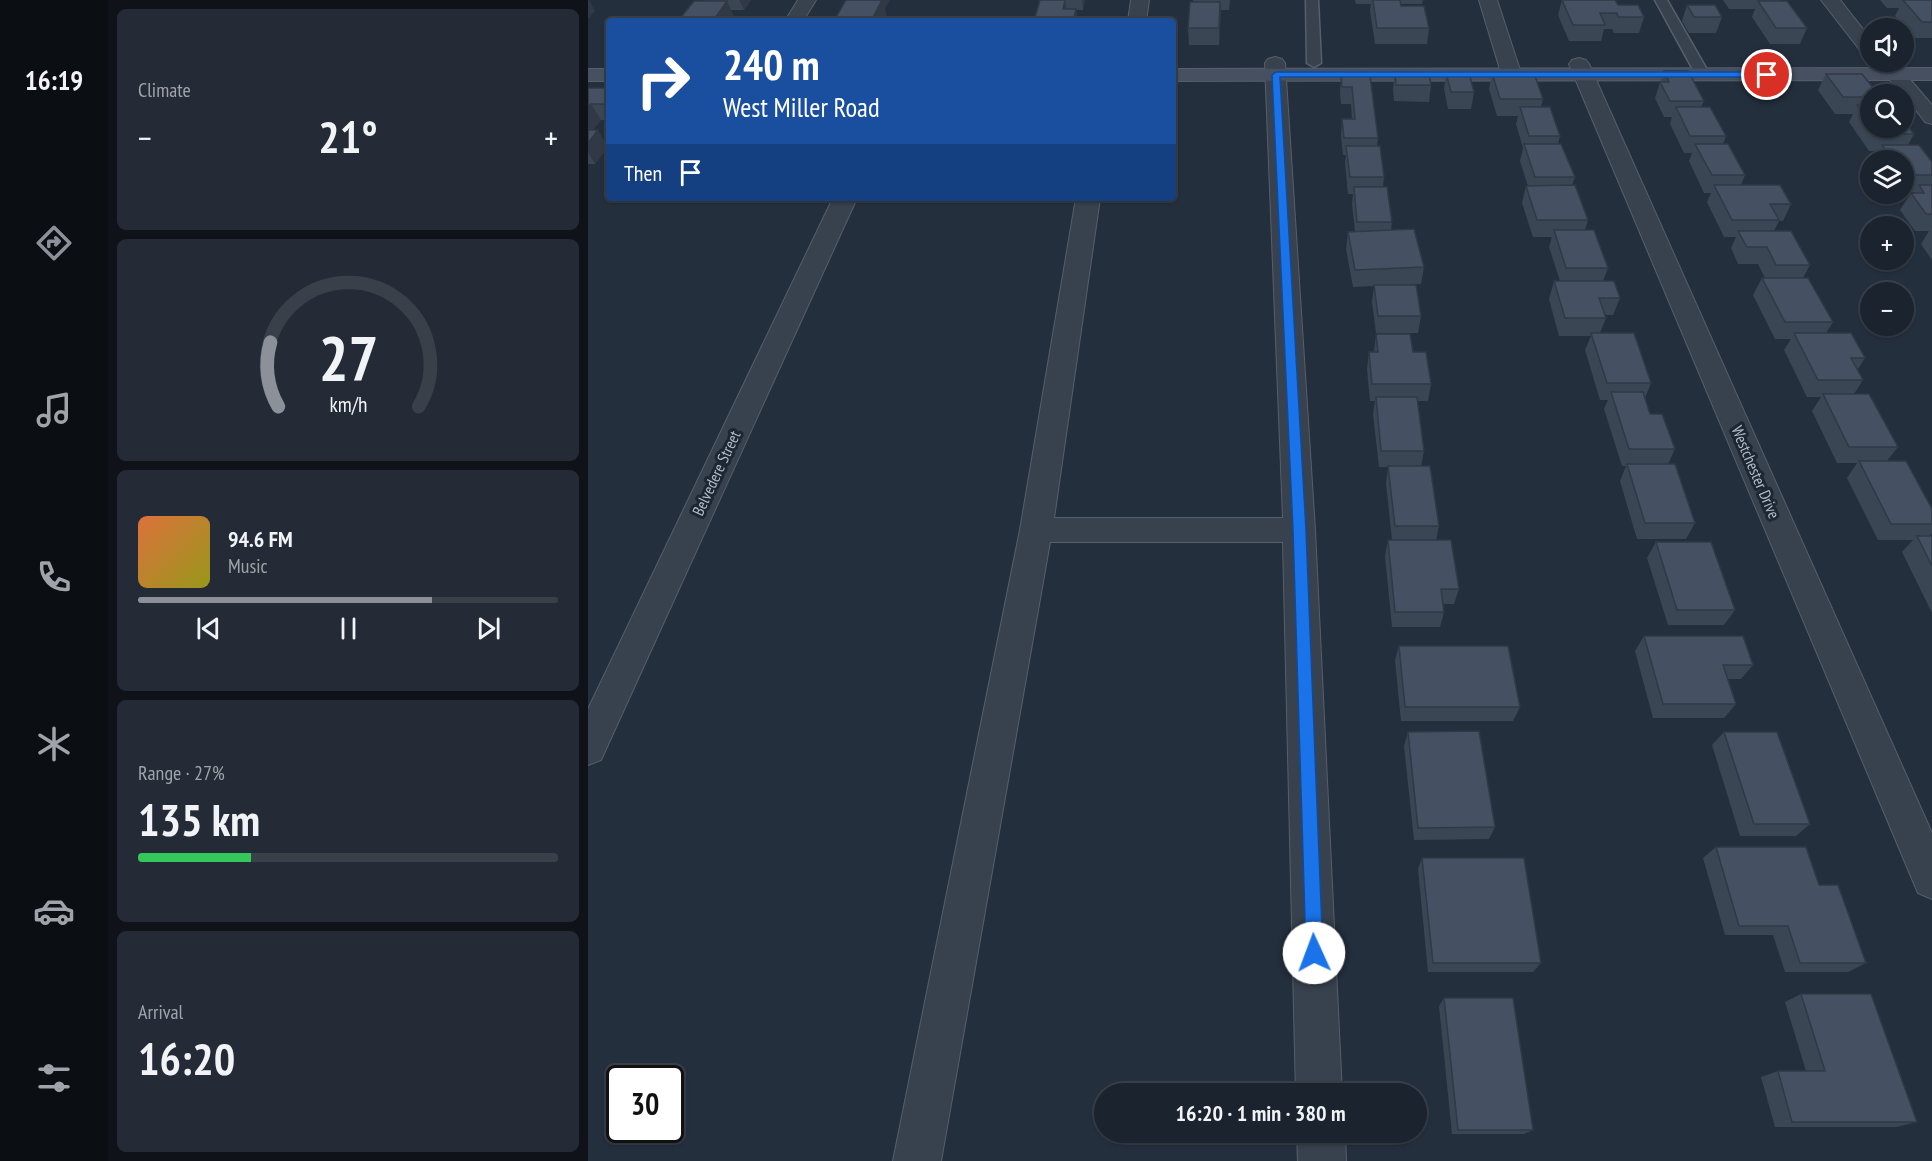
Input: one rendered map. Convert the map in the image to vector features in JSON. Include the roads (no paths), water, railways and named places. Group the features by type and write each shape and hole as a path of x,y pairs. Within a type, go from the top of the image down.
{"main road":[{"path":"1914,62 1932,62"},
{"path":"588,63 606,63"},
{"path":"1176,63 1276,69 1582,70 1700,69 1860,63"},
{"path":"1176,75 1276,69 1314,63 1510,70"},
{"path":"1914,70 1932,74"},
{"path":"588,75 606,75"}],"street":[{"path":"796,18 807,0"},
{"path":"1137,18 1140,0"},
{"path":"1488,0 1510,70"},
{"path":"1830,0 1860,36"},
{"path":"1276,69 1299,530 1319,1083"},
{"name":"Westchester Drive","path":"1582,70 1932,879"},
{"path":"1891,72 1932,118"},
{"name":"Belvedere Street","path":"588,748 844,201"},
{"path":"917,1161 1036,530 1088,201"},
{"path":"1036,530 1299,530"},
{"path":"1321,1143 1322,1161"}],"lane":[{"path":"1312,0 1314,63"},
{"path":"1661,0 1700,69"}]}
